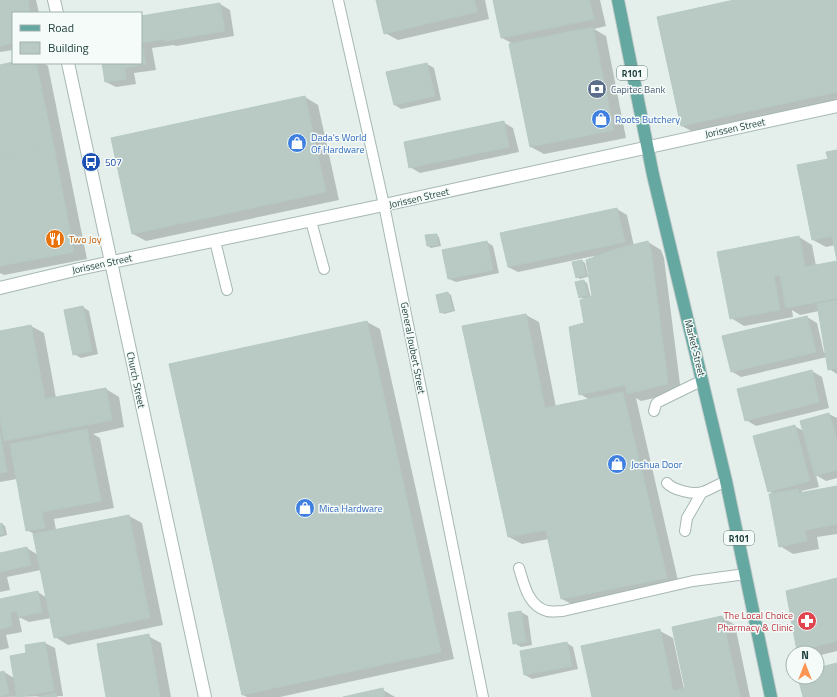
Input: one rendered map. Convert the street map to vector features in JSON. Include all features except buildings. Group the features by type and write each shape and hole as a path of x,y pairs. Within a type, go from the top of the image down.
{"main road":[{"name":"Market Street","path":"618,0 653,175 726,481 771,697"}],"street":[{"path":"54,0 57,12"},
{"name":"Church Street","path":"68,64 205,697"},
{"name":"Jorissen Street","path":"0,288 112,262 384,205 837,106"}],"lane":[{"name":"General Joubert Street","path":"338,0 384,205 484,697"},
{"path":"311,220 324,269"},
{"path":"215,240 227,290"},
{"path":"654,411 658,402 703,380"},
{"path":"667,483 670,487 681,491 702,492 726,481"},
{"path":"685,531 687,518 702,492"},
{"path":"519,568 526,592 539,608 548,611 563,611 693,581 746,574"}],"place":[{"name":"Capitec Bank","path":"597,89"},
{"name":"Roots Butchery","path":"601,119"},
{"name":"Dada's World Of Hardware","path":"297,143"},
{"name":"507","path":"91,162"},
{"name":"Two Joy","path":"55,239"},
{"name":"Joshua Door","path":"617,464"},
{"name":"Mica Hardware","path":"305,508"},
{"name":"The Local Choice Pharmacy & Clinic","path":"807,621"}]}
